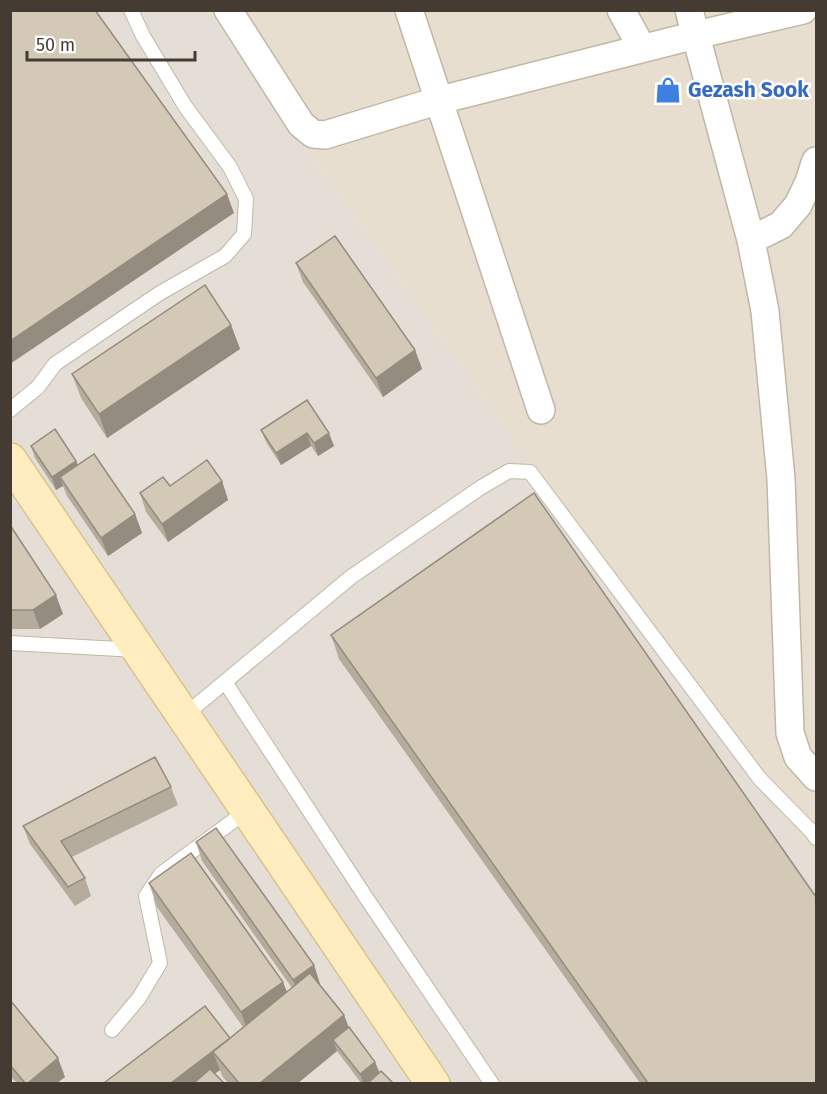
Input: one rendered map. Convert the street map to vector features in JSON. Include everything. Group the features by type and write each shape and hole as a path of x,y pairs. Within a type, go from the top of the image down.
{"main road":[{"path":"10,460 433,1083"}],"street":[{"path":"228,10 301,124 313,134 325,135 440,100 642,48 692,23 803,10"},
{"path":"409,10 541,410"},
{"path":"621,10 642,48"},
{"path":"692,23 751,240 765,311 781,479 790,733 798,757 816,777"},
{"path":"751,240 781,225 798,205 816,162"}],"lane":[{"path":"10,410 38,387 55,364 160,293 225,256 244,234 246,200 230,167 185,106 143,36 131,10"},
{"path":"185,715 351,577 480,488 509,471 530,472 760,779 816,838"},
{"path":"10,643 139,650"},
{"path":"225,682 367,899 492,1083"},
{"path":"112,1030 140,998 160,963 146,896 161,874 248,810"}],"shaded area":[{"path":"10,11 208,11 816,863 816,1083 11,1083"},
{"path":"208,11 816,11 816,863"}],"building":[{"path":"10,10 95,10 227,194 10,341"},
{"path":"335,236 415,350 376,378 296,263"},
{"path":"205,285 231,325 99,414 72,374"},
{"path":"307,400 329,433 314,443 307,433 276,453 261,430"},
{"path":"55,429 76,461 52,477 31,446"},
{"path":"94,454 135,514 101,538 60,477"},
{"path":"207,460 222,481 162,524 140,493 163,477 170,486"},
{"path":"534,493 816,897 816,1083 648,1083 331,635"},
{"path":"10,525 56,595 33,610 10,610"},
{"path":"155,757 171,787 61,841 85,878 68,887 23,826"},
{"path":"216,828 314,965 293,980 196,842"},
{"path":"191,853 283,982 241,1012 149,883"},
{"path":"310,973 344,1015 260,1083 239,1083 213,1052"},
{"path":"10,1000 58,1058 28,1083 25,1083 10,1065"},
{"path":"205,1006 230,1038 171,1083 104,1083"},
{"path":"349,1027 375,1062 360,1074 333,1040"},
{"path":"210,1069 224,1083 194,1083"},
{"path":"381,1071 393,1083 368,1083"}],"place":[{"name":"Gezash Sook","path":"668,90"}]}
